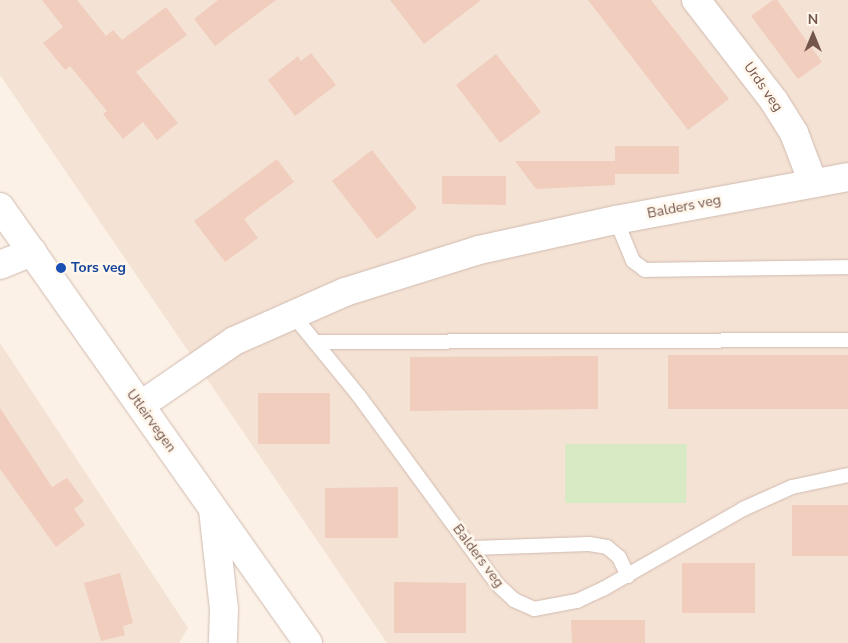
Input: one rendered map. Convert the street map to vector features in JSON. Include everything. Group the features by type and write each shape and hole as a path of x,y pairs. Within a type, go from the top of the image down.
{"street":[{"name":"Urds veg","path":"696,0 774,101 794,133 813,183"},
{"name":"Balders veg","path":"140,405 234,341 345,292 479,250 616,220 848,177"},
{"name":"Utleirvegen","path":"0,207 213,506 298,641"},
{"path":"0,265 32,252"},
{"path":"213,506 224,609 223,643"}],"lane":[{"path":"616,220 632,261 645,270 848,267"},
{"name":"Balders veg","path":"293,315 472,548 497,584 514,600 534,609 577,601 628,576 743,509 792,487 848,475"},
{"path":"315,342 848,340"},
{"path":"472,548 589,544 607,546 619,557 628,576"}],"shaded area":[{"path":"0,0 848,0 848,643 387,643 0,75"},
{"path":"0,343 188,628 179,643 0,643"}],"green space":[{"path":"565,444 687,444 686,503 565,503"}],"building":[{"path":"42,0 77,0 106,36 113,30 122,40 166,7 187,35 136,72 178,123 157,140 143,122 123,139 103,114 107,111 70,66 65,70 43,43 63,27"},
{"path":"218,0 276,0 215,46 194,19"},
{"path":"390,0 481,0 424,44"},
{"path":"588,0 651,0 729,99 688,130"},
{"path":"773,0 777,0 822,62 798,79 751,16"},
{"path":"311,53 336,85 295,116 268,80 298,56 301,61"},
{"path":"496,54 541,112 500,143 456,85"},
{"path":"615,146 679,146 679,174 615,174"},
{"path":"372,150 417,208 377,239 332,181"},
{"path":"277,159 294,182 244,219 258,238 225,262 194,221"},
{"path":"515,161 615,161 615,185 536,189"},
{"path":"442,176 506,176 506,205 442,204"},
{"path":"668,355 848,355 848,409 668,409"},
{"path":"598,356 598,409 410,411 410,357"},
{"path":"258,393 330,393 330,444 258,444"},
{"path":"0,408 52,487 67,478 84,501 74,509 85,525 56,547 0,469"},
{"path":"398,487 398,538 325,538 325,488"},
{"path":"792,505 848,505 848,556 792,556"},
{"path":"682,563 755,563 755,613 682,613"},
{"path":"120,573 133,623 123,626 125,635 101,641 84,583"},
{"path":"394,582 466,583 466,633 394,633"},
{"path":"571,620 645,620 645,643 572,643"}],"place":[{"name":"Tors veg","path":"61,268"}]}
